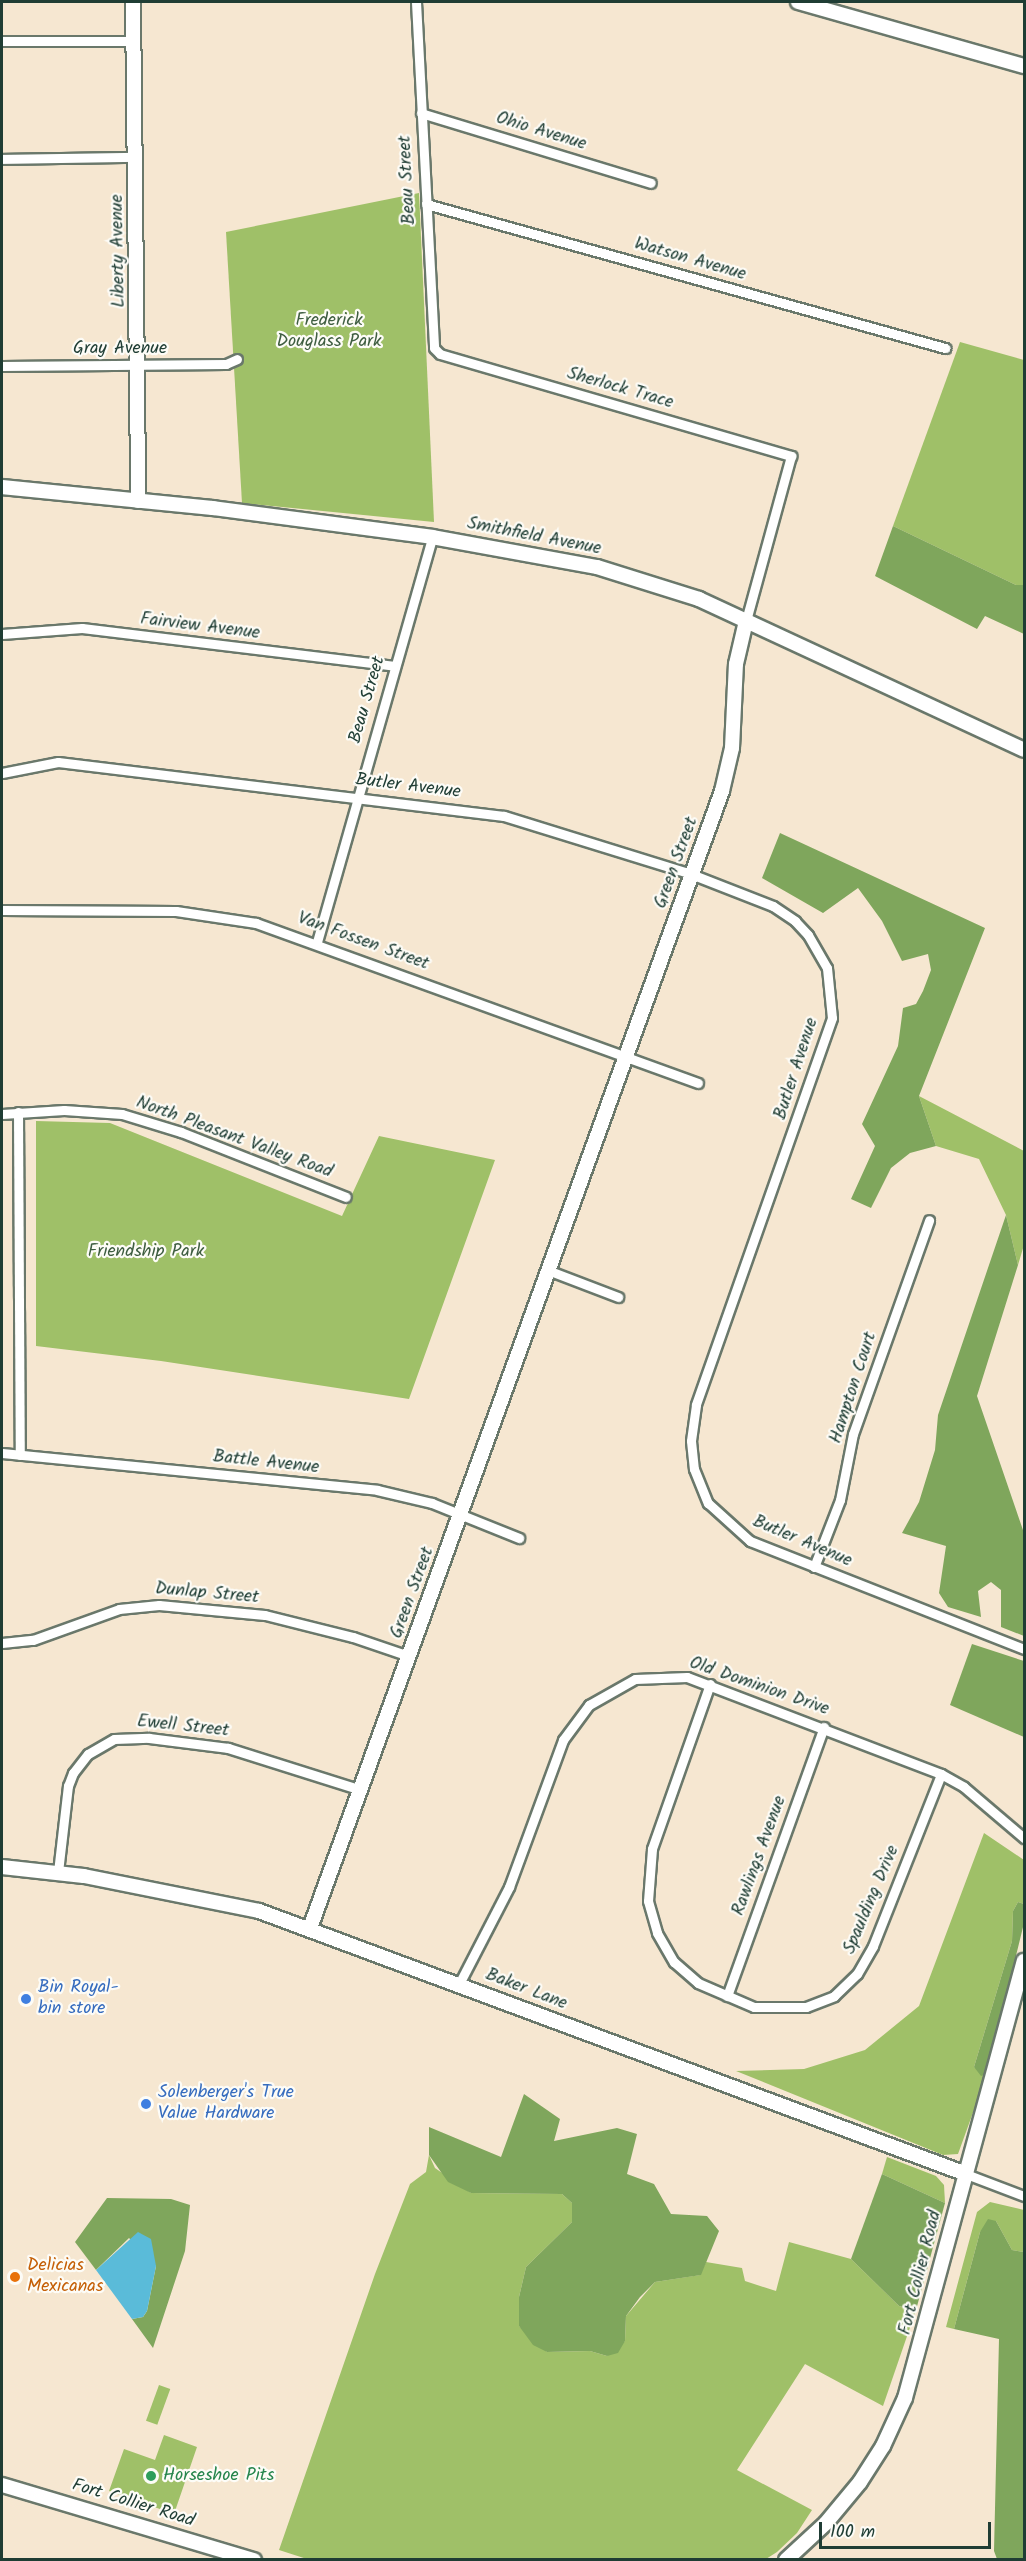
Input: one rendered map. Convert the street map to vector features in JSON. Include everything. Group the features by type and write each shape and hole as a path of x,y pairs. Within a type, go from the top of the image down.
{"street":[{"name":"Liberty Avenue","path":"133,2 138,501"},
{"name":"Beau Street","path":"416,2 431,339 440,354"},
{"path":"798,2 1024,66"},
{"path":"2,41 134,41"},
{"name":"Ohio Avenue","path":"421,113 651,183"},
{"path":"2,159 135,157"},
{"name":"Watson Avenue","path":"426,204 945,348"},
{"name":"Sherlock Trace","path":"440,354 791,456"},
{"name":"Gray Avenue","path":"2,366 226,364 237,359"},
{"name":"Green Street","path":"310,1928 550,1271 729,770 736,664 791,456"},
{"name":"Smithfield Avenue","path":"2,487 138,501 432,537 597,567 689,596 1024,750"},
{"name":"Beau Street","path":"317,942 432,537"},
{"name":"Fairview Avenue","path":"2,634 82,628 395,666"},
{"name":"Butler Avenue","path":"2,773 58,762 504,816 691,874 773,906 795,921 820,952 831,984 828,1035 696,1405 691,1441 700,1486 720,1517 750,1541 1024,1649"},
{"name":"Van Fossen Street","path":"2,910 176,911 256,923 317,942 627,1054 698,1083"},
{"name":"North Pleasant Valley Road","path":"2,1114 64,1110 122,1114 181,1132 346,1197"},
{"path":"18,1112 20,1455"},
{"name":"Hampton Court","path":"814,1567 840,1500 853,1434 929,1220"},
{"path":"550,1271 618,1297"},
{"name":"Battle Avenue","path":"2,1453 377,1490 460,1514 519,1538"},
{"name":"Dunlap Street","path":"2,1643 52,1634 119,1609 159,1605 265,1615 410,1656"},
{"name":"Old Dominion Drive","path":"459,1984 499,1909 554,1759 577,1717 603,1694 635,1680 669,1675 710,1684 941,1774 964,1787 1024,1838"},
{"name":"Spaulding Drive","path":"710,1684 651,1849 647,1882 652,1919 669,1956 698,1983 753,2007 790,2010 822,2002 848,1984 873,1946 941,1774"},
{"name":"Rawlings Avenue","path":"727,1996 824,1727"},
{"name":"Ewell Street","path":"58,1872 68,1786 73,1773 88,1754 114,1739 149,1738 228,1748 361,1790"},
{"name":"Baker Lane","path":"2,1867 58,1872 243,1907 310,1928 1024,2196"},
{"name":"Fort Collier Road","path":"786,2559 850,2495 897,2418 918,2357 1024,1961"},
{"name":"Fort Collier Road","path":"2,2485 251,2559"}],"green space":[{"name":"Frederick Douglass Park","path":"419,193 434,522 242,503 226,232"},
{"path":"960,342 1024,360 1024,585 1016,585 893,526"},
{"path":"893,526 1016,585 1024,585 1024,634 985,616 977,629 875,576"},
{"path":"780,833 985,928 919,1096 936,1146 910,1153 891,1168 871,1208 851,1199 875,1146 862,1124 898,1046 903,1008 916,1004 923,991 931,970 928,954 902,961 882,921 858,888 823,913 762,878"},
{"path":"919,1096 1024,1151 1024,1245 1018,1265 1006,1215 979,1159 936,1146"},
{"name":"Friendship Park","path":"36,1121 110,1123 342,1216 379,1136 495,1160 409,1399 161,1361 36,1346"},
{"path":"1006,1215 1018,1265 977,1396 1024,1533 1024,1636 1001,1627 1001,1590 991,1582 978,1591 981,1617 948,1607 939,1593 946,1546 902,1533 919,1502 935,1450 938,1415"},
{"path":"972,1644 1024,1661 1024,1737 950,1705"},
{"path":"984,1833 1024,1860 1024,1904 1018,1902 1013,1911 1012,1941 974,2067 987,2074 958,2154 943,2155 736,2071 804,2069 865,2050 919,2006"},
{"path":"1018,1902 1024,1904 1024,1923 987,2074 981,2076 974,2067 1012,1941 1013,1911"},
{"path":"524,2094 560,2119 554,2141 617,2128 637,2134 627,2174 654,2184 671,2214 707,2216 719,2231 701,2275 655,2282 640,2297 626,2316 625,2341 618,2353 607,2356 590,2351 547,2352 533,2345 519,2326 519,2297 526,2267 572,2222 572,2203 562,2194 471,2193 448,2182 429,2155 429,2127 501,2157"},
{"path":"429,2155 435,2168 471,2193 562,2194 572,2203 572,2222 526,2267 519,2297 519,2326 547,2352 590,2351 607,2356 625,2341 626,2316 655,2282 700,2275 706,2262 742,2268 745,2281 776,2291 789,2242 851,2259 899,2306 916,2310 883,2406 805,2364 737,2470 812,2510 797,2533 777,2552 766,2559 310,2560 279,2550 375,2274 410,2184 426,2172"},
{"path":"887,2157 936,2176 944,2185 945,2203 882,2174"},
{"path":"882,2174 945,2203 916,2310 899,2306 851,2259"},
{"path":"107,2198 171,2199 190,2205 185,2251 153,2348 132,2319 143,2317 147,2311 156,2266 129,2238 96,2270 75,2242"},
{"path":"990,2202 1024,2210 1024,2252 1012,2250 996,2221 980,2232 954,2329 946,2327 977,2212"},
{"path":"988,2219 996,2221 1012,2250 1024,2252 1024,2559 997,2559 994,2551 999,2339 954,2329 980,2232"},
{"path":"159,2385 170,2389 157,2425 146,2421"},
{"name":"Horseshoe Pits","path":"164,2435 197,2447 174,2514 109,2491 124,2449 155,2460"}],"water":[{"path":"138,2232 151,2239 156,2266 147,2311 143,2317 132,2319 96,2270"}],"place":[{"name":"Bin Royal- bin store","path":"26,1999"},
{"name":"Solenberger's True Value Hardware","path":"146,2104"},
{"name":"Delicias Mexicanas","path":"15,2277"},
{"name":"Horseshoe Pits","path":"151,2476"}]}
